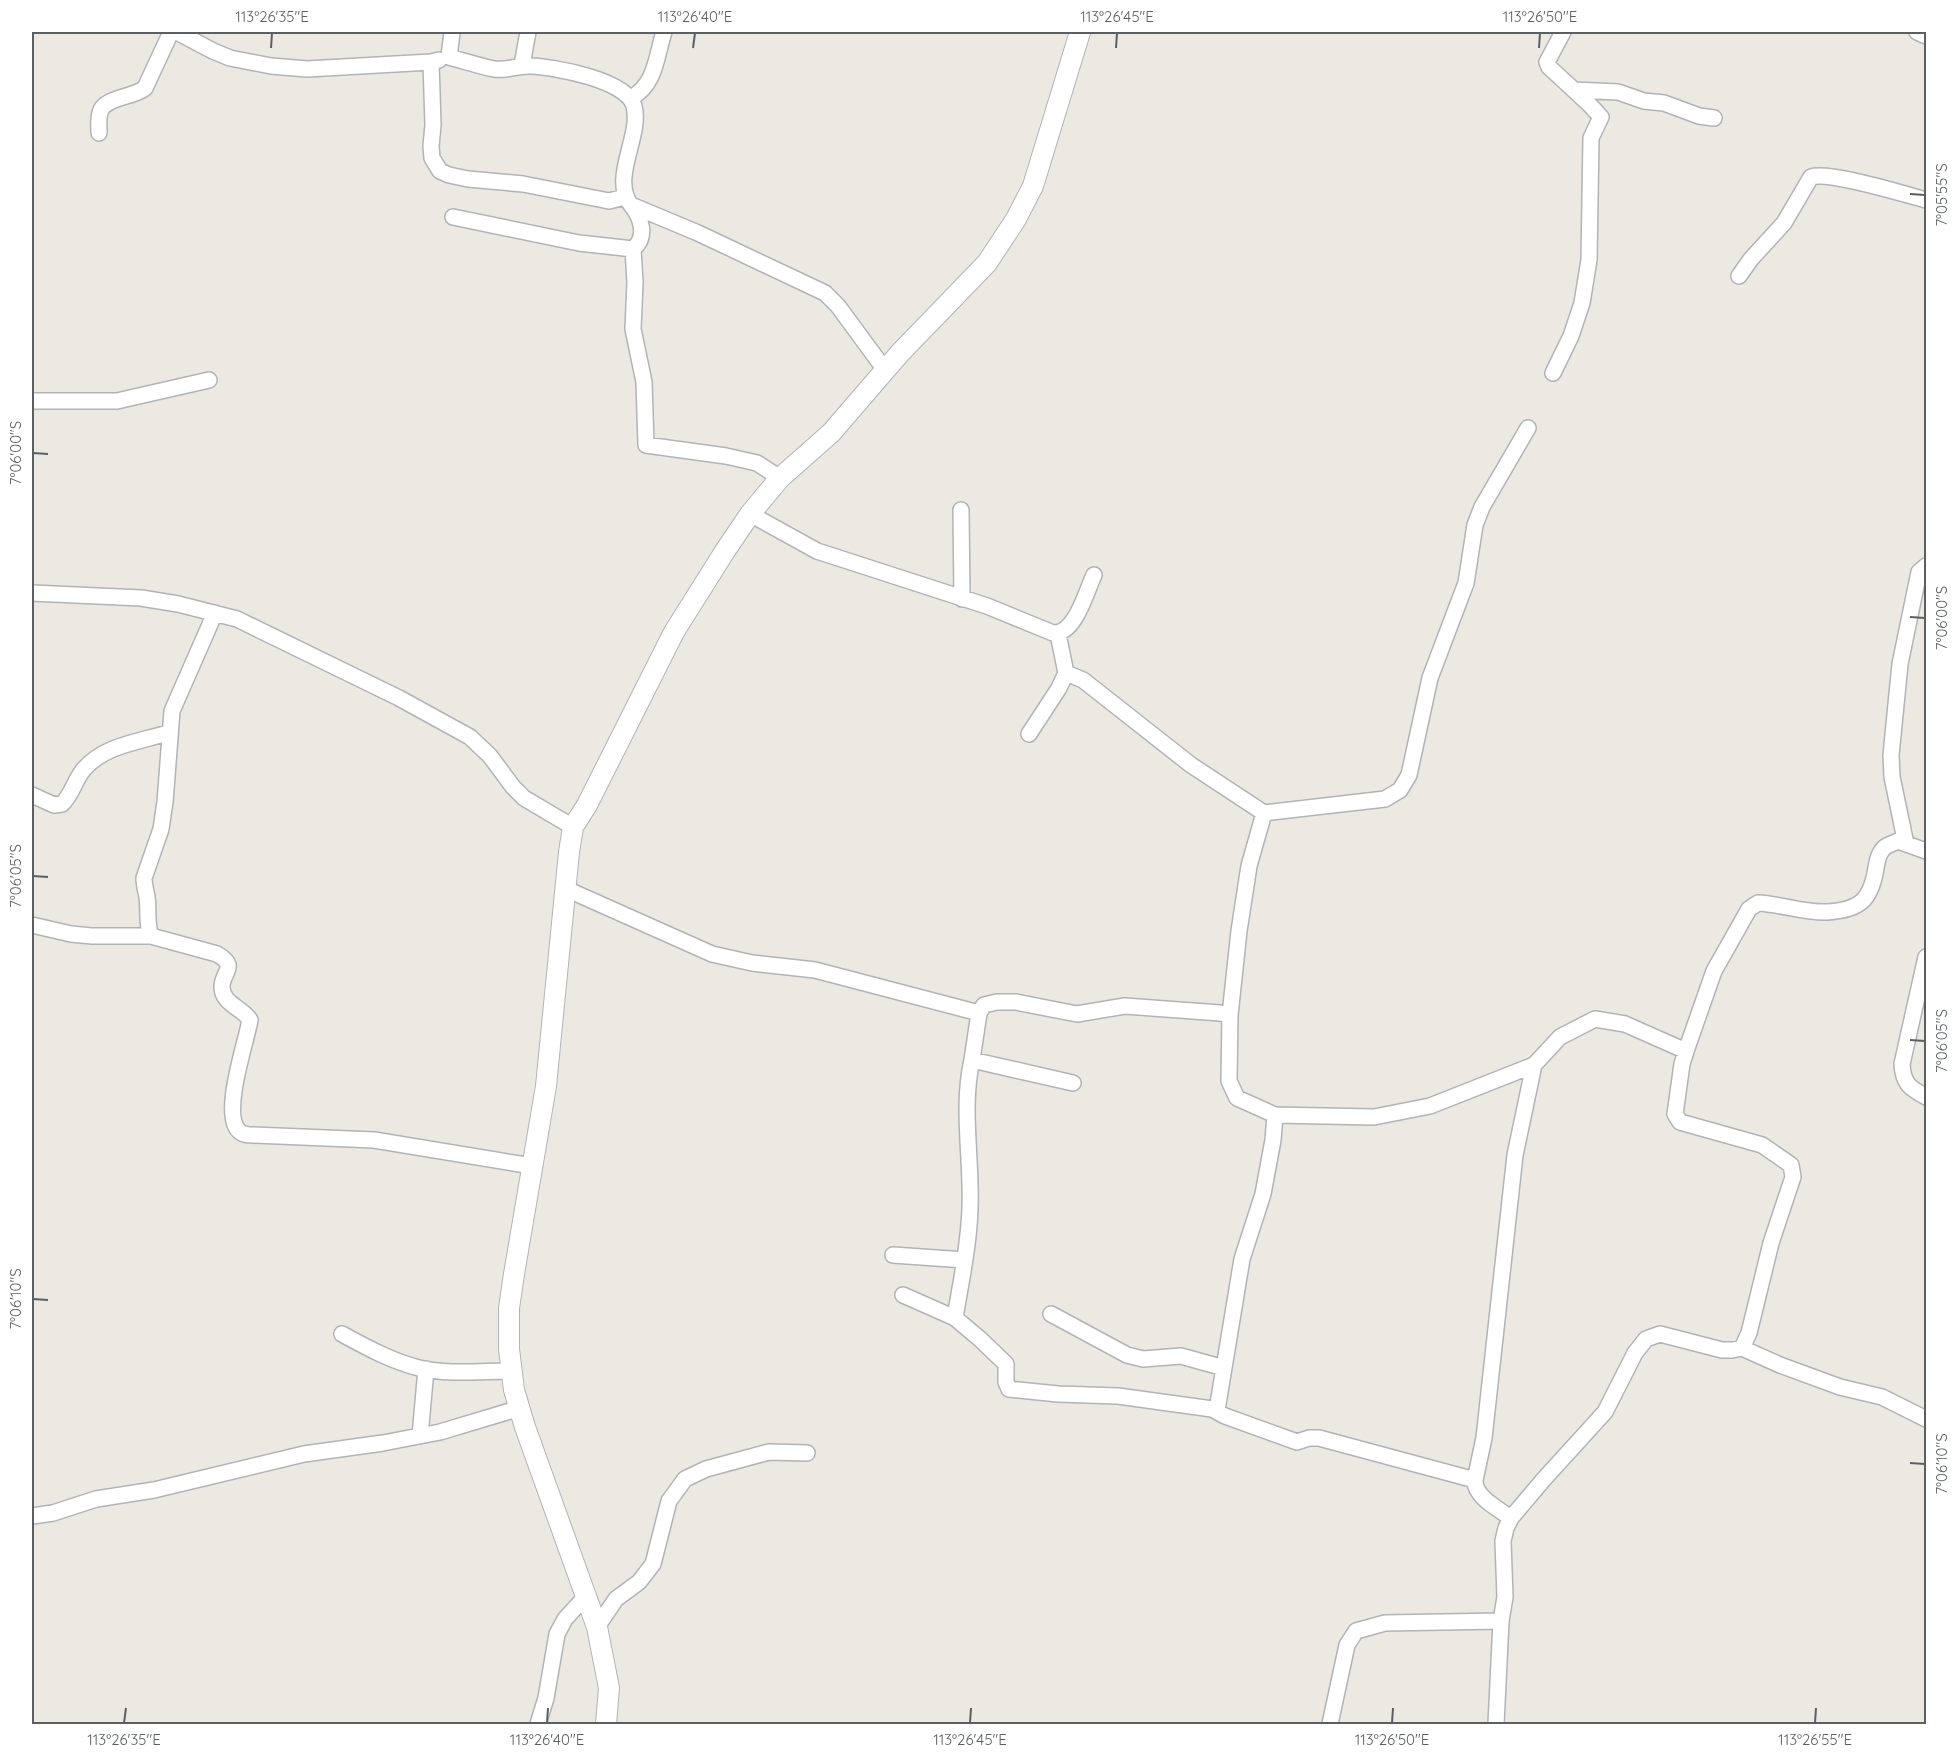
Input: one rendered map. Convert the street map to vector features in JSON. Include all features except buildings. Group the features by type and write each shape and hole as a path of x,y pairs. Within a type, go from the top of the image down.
{"street":[{"path":"99,133 100,112 103,106 109,101 139,93 146,87 171,32"},
{"path":"177,32 230,58 272,66 307,69 431,62 449,57 495,69 508,69 522,65 548,68 610,84 631,98 636,117 624,188 628,201 639,214 642,224 640,241 633,249 635,282 633,328 644,382 646,445 726,456 756,463 780,478"},
{"path":"449,57 452,32"},
{"path":"522,65 528,32"},
{"path":"631,98 641,93 650,81 664,32"},
{"path":"606,1725 609,1688 597,1627 519,1408 509,1348 509,1308 546,1086 564,888 573,826 587,805 674,632 750,514 780,478 831,433 900,353 987,263 1016,219 1033,186 1080,32"},
{"path":"1553,373 1571,336 1582,303 1588,260 1591,138 1601,117 1550,68 1547,62 1563,32"},
{"path":"1917,32 1926,36"},
{"path":"431,62 431,152 440,171 459,177 523,184 609,201 628,201 825,293 838,306 885,370"},
{"path":"1574,90 1618,92 1644,101 1664,103 1699,116 1714,118"},
{"path":"1739,276 1751,259 1785,223 1811,177 1819,174 1926,200"},
{"path":"453,217 579,243 633,249"},
{"path":"32,401 117,401 209,380"},
{"path":"1066,673 1083,680 1191,765 1264,813 1385,799 1400,790 1409,775 1430,678 1466,583 1475,525 1482,507 1528,428"},
{"path":"961,510 962,599"},
{"path":"750,514 817,550 987,606 1058,634 1066,631 1073,622 1094,575"},
{"path":"1906,844 1892,777 1891,755 1900,664 1919,572 1926,566"},
{"path":"32,593 141,598 178,604 237,619 399,698 470,737 490,756 524,798 573,826"},
{"path":"151,936 144,878 160,829 165,801 172,711 214,613"},
{"path":"1029,734 1066,673 1058,634"},
{"path":"32,795 54,805 62,804 86,766 107,752 127,743 170,732"},
{"path":"1264,813 1249,866 1230,1015 1229,1081 1237,1098 1275,1115 1374,1117 1430,1106 1534,1065 1560,1037 1595,1019 1625,1024 1686,1051"},
{"path":"1742,1348 1749,1333 1771,1243 1793,1177 1791,1165 1762,1145 1680,1122 1675,1114 1682,1064 1713,971 1749,909 1758,903 1807,911 1827,912 1849,909 1861,904 1868,897 1874,880 1877,857 1885,847 1898,841 1926,851"},
{"path":"564,888 712,954 752,963 815,969 979,1013"},
{"path":"32,925 71,934 92,936 151,936 217,954 228,962 229,969 222,987 224,995 227,1001 250,1020 234,1089 235,1124 244,1134 374,1140 532,1166"},
{"path":"1926,957 1902,1064 1902,1075 1909,1087 1926,1097"},
{"path":"955,1317 965,1260 970,1207 968,1091 979,1013 984,1005 1016,1002 1077,1014 1125,1006 1230,1015"},
{"path":"972,1060 1072,1083"},
{"path":"1511,1518 1479,1493 1475,1480 1484,1438 1515,1155 1534,1065"},
{"path":"1217,1410 1242,1259 1263,1194 1275,1115"},
{"path":"893,1255 965,1260"},
{"path":"903,1295 955,1317 1006,1364 1006,1382 1009,1389 1058,1394 1118,1396 1217,1410 1225,1416 1297,1442 1319,1438 1475,1480"},
{"path":"1051,1314 1127,1355 1143,1359 1181,1356 1224,1368"},
{"path":"342,1334 383,1355 426,1369 512,1371"},
{"path":"1496,1725 1505,1598 1503,1541 1506,1528 1511,1518 1605,1412 1635,1353 1646,1339 1660,1334 1722,1350 1742,1348 1840,1387 1882,1397 1926,1419"},
{"path":"420,1436 426,1369"},
{"path":"32,1516 53,1513 96,1499 154,1490 304,1454 440,1432 519,1408"},
{"path":"597,1627 616,1599 639,1582 653,1564 669,1502 685,1479 706,1469 769,1452 807,1453"},
{"path":"538,1725 546,1698 557,1634 565,1619 586,1595"},
{"path":"1330,1725 1347,1645 1356,1631 1385,1623 1502,1621"}]}
